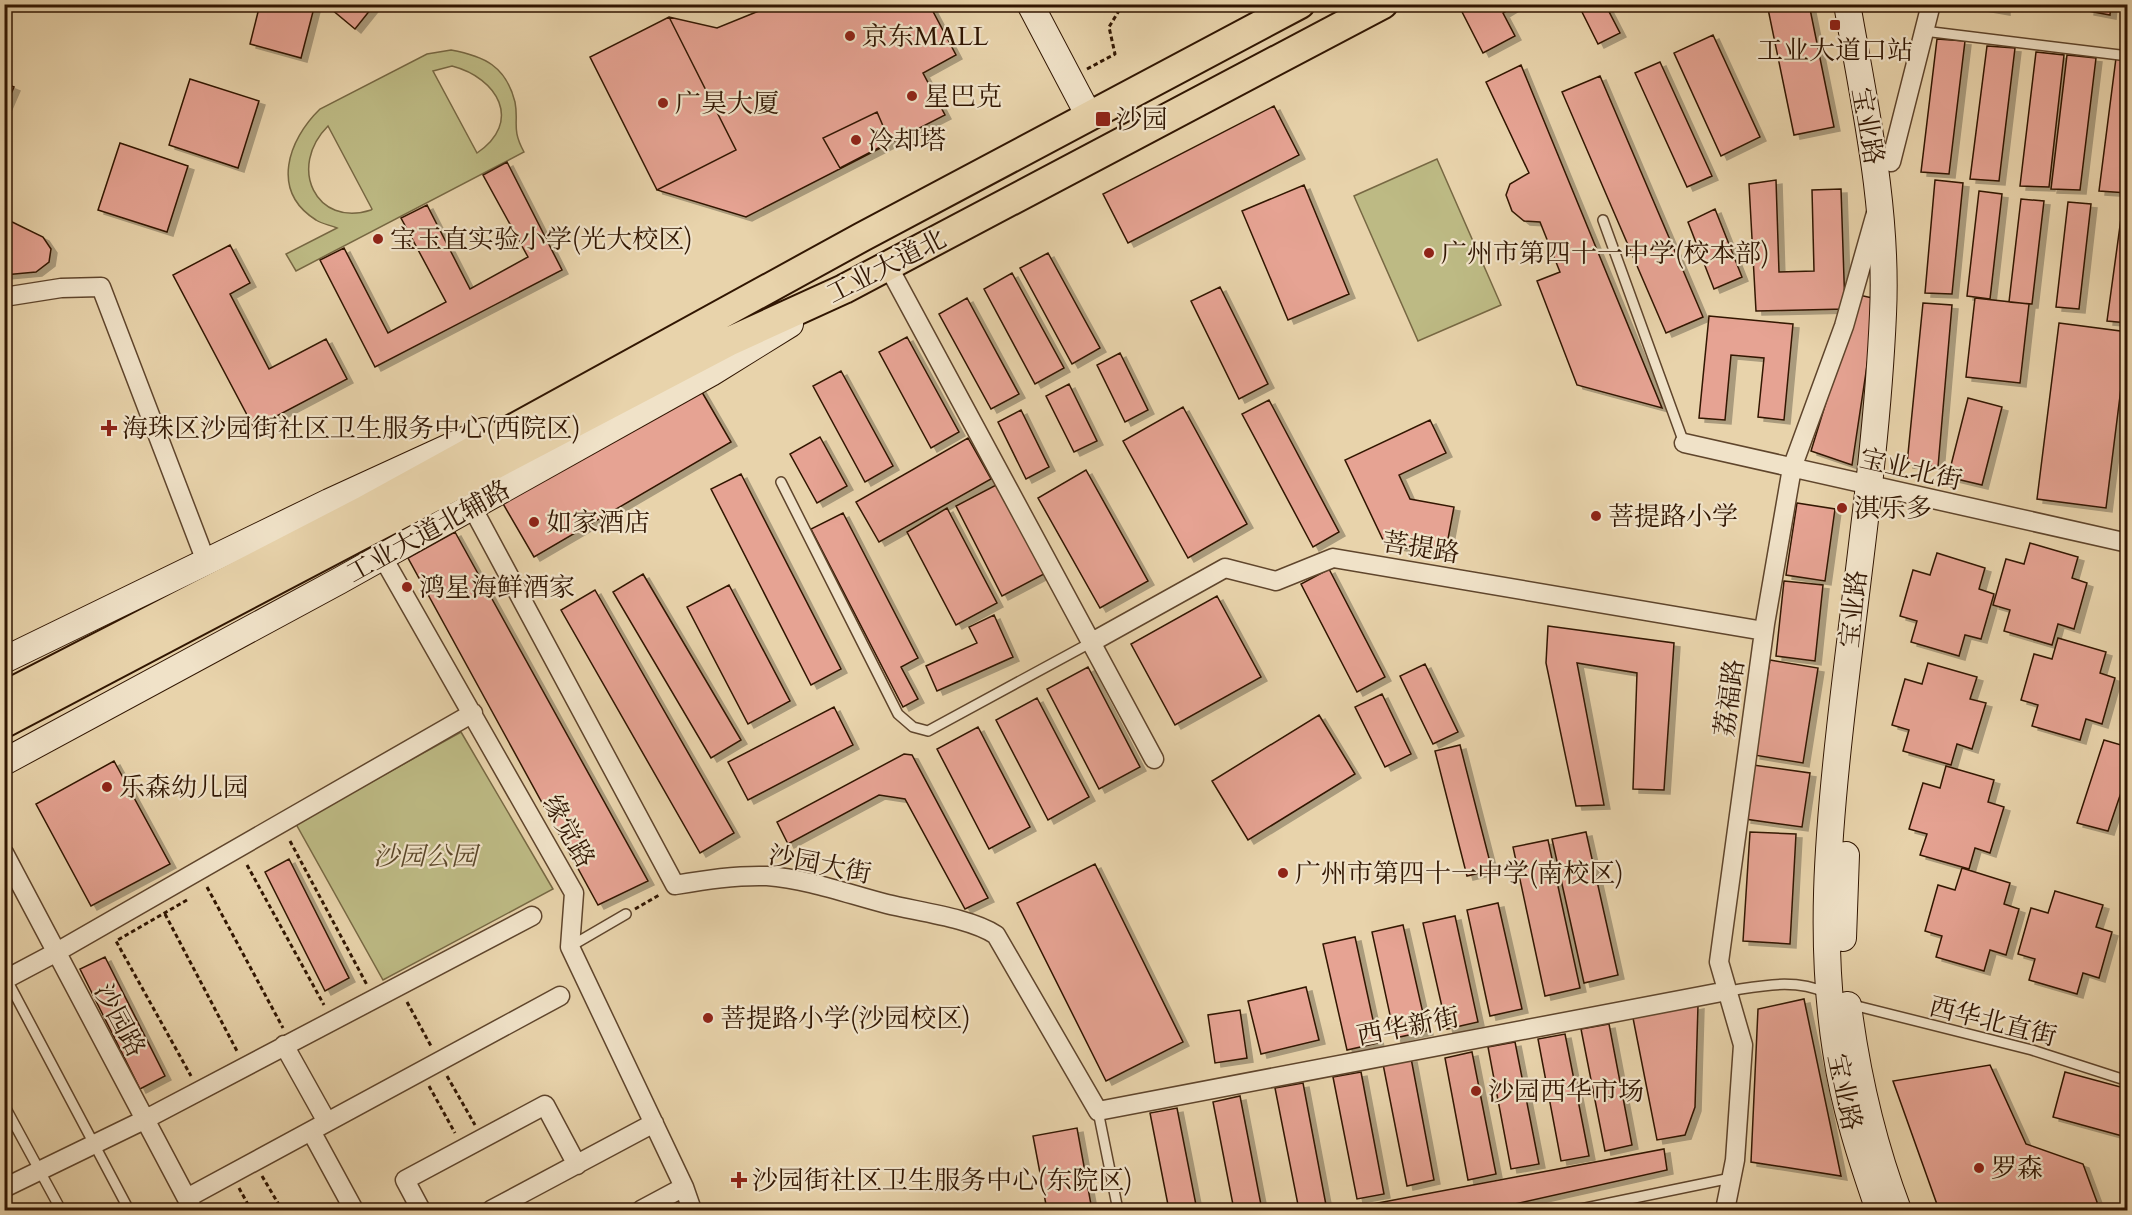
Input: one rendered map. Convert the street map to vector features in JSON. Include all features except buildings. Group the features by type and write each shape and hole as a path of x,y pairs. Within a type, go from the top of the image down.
{"main road":[{"path":"1030,4 1089,116"},
{"name":"工业大道北","path":"375,517 563,403 1089,116 1300,4"},
{"name":"工业大道北","path":"375,517 728,342 844,289 1383,4"},
{"name":"宝业路","path":"1847,4 1880,202 1885,265 1875,486 1847,825 1839,999 1842,1085 1859,1154 1879,1210"},
{"name":"宝业路","path":"1864,4 1891,162 1900,251 1900,308 1875,486"},
{"name":"工业大道北辅路","path":"4,762 711,373 844,289"},
{"path":"4,660 207,564 328,502 474,436 563,403"},
{"path":"4,696 375,517"},
{"path":"4,723 375,517"},
{"path":"4,690 40,678"},
{"name":"宝业路","path":"1839,999 1854,1049 1868,1118 1898,1210"}],"street":[{"path":"1891,162 1931,4"},
{"name":"荔福路","path":"1725,1210 1731,1178 1743,1045 1719,962 1764,631 1792,468 1844,326 1880,202"},
{"path":"888,266 1154,759"},
{"path":"4,297 61,288 101,287 207,564"},
{"name":"宝业北街","path":"1684,443 2127,543"},
{"path":"471,507 675,885"},
{"name":"缘觉路","path":"382,556 574,893 570,947 684,1187 692,1210"},
{"name":"菩提路","path":"1092,642 1226,568 1276,581 1333,558 1764,631"},
{"path":"5,978 56,953 473,713"},
{"name":"沙园路","path":"4,853 190,1204"},
{"name":"沙园大街","path":"675,885 716,878 767,876 825,886 954,920 980,924 996,935 1098,1111"},
{"path":"4,1188 144,1120 374,997 532,916"},
{"name":"西华新街","path":"1098,1111 1727,991"},
{"path":"190,1204 254,1161 560,996"},
{"path":"287,1043 354,1210"},
{"path":"421,1210 405,1180 545,1105 577,1165"},
{"path":"491,1210 654,1123"},
{"path":"641,1210 684,1187"}],"lane":[{"path":"1924,31 2127,56"},
{"path":"1603,220 1684,443"},
{"path":"781,482 898,714 913,727 928,731 1092,642"},
{"path":"570,947 626,914"},
{"path":"5,978 129,1210"},
{"name":"西华北直街","path":"1727,991 1782,983 1809,985 1839,999 2032,1050 2127,1081"},
{"path":"4,1105 61,1210"},
{"path":"1098,1111 1118,1210"},
{"path":"1576,1210 1731,1178"}],"path":[{"path":"1070,79 1115,54 1109,27 1123,4"},
{"path":"290,841 374,997"},
{"path":"238,870 248,864 332,1020"},
{"path":"199,892 217,881"},
{"path":"626,914 675,885"},
{"path":"207,887 287,1043"},
{"path":"190,898 116,941 200,1090"},
{"path":"165,914 245,1066"},
{"path":"397,985 483,1138"},
{"path":"421,1071 464,1148"},
{"path":"254,1161 282,1210"},
{"path":"232,1174 251,1210"}],"green space":[{"path":"451,50 463,52 483,60 499,71 506,80 515,102 516,131 524,152 296,271 286,254 337,228 316,220 302,208 293,195 289,180 289,165 299,135 320,109 427,54","holes":["452,66 482,80 499,102 501,115 499,128 491,141 477,153 433,71","328,126 372,209 371,210 352,213 335,210 322,202 314,190 309,175 310,159 316,142"]},
{"path":"1437,159 1501,305 1418,341 1354,196"},
{"name":"沙园公园","path":"461,732 553,889 383,980 296,824"}],"place":[{"name":"工业大道口站","path":"1835,25"},
{"name":"京东MALL","path":"850,36"},
{"name":"星巴克","path":"912,96"},
{"name":"广昊大厦","path":"663,103"},
{"name":"沙园","path":"1103,119"},
{"name":"冷却塔","path":"856,140"},
{"name":"宝玉直实验小学(光大校区)","path":"378,239"},
{"name":"广州市第四十一中学(校本部)","path":"1429,253"},
{"name":"海珠区沙园街社区卫生服务中心(西院区)","path":"109,428"},
{"name":"淇乐多","path":"1842,508"},
{"name":"菩提路小学","path":"1596,516"},
{"name":"如家酒店","path":"534,522"},
{"name":"鸿星海鲜酒家","path":"407,587"},
{"name":"乐森幼儿园","path":"107,787"},
{"name":"广州市第四十一中学(南校区)","path":"1283,873"},
{"name":"菩提路小学(沙园校区)","path":"708,1018"},
{"name":"沙园西华市场","path":"1476,1091"},
{"name":"罗森","path":"1979,1168"},
{"name":"沙园街社区卫生服务中心(东院区)","path":"739,1180"}]}
